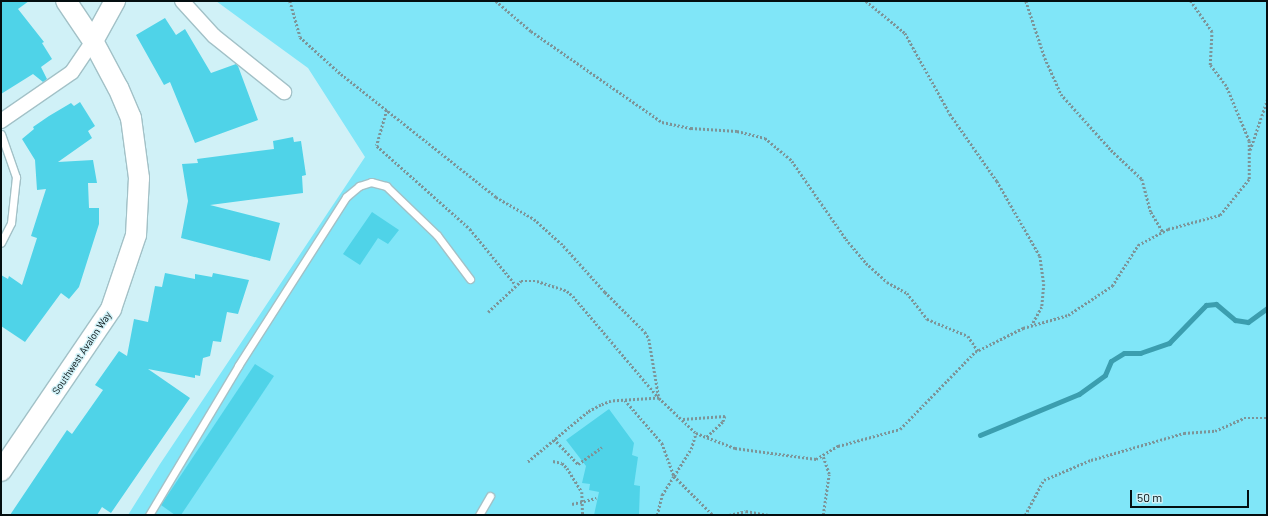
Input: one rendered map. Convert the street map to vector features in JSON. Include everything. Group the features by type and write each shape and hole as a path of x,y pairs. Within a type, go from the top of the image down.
{"main road":[{"name":"Southwest Avalon Way","path":"1,471 111,309 136,234 138,178 131,118 118,88 93,41 66,1"},
{"path":"93,41 115,1"}],"street":[{"path":"182,1 214,36 284,92"},
{"path":"1,121 72,72 93,41"}],"lane":[{"path":"1,134 16,177 11,223 1,243"},
{"path":"149,515 238,366 346,197 359,186 371,182 386,186 437,235 470,279"},
{"path":"479,515 490,496"}],"path":[{"path":"290,1 300,36 342,74 496,197 534,219 561,243 605,292 645,332 653,357 659,398"},
{"path":"496,1 531,31 662,122 691,128 737,131 765,138 792,161 846,239 866,263 887,282 907,293 927,319 968,336 978,351"},
{"path":"866,1 905,33 950,114 997,181 1040,256 1044,284 1042,307 1032,325"},
{"path":"1026,1 1061,94 1111,150 1142,179 1151,212 1163,232"},
{"path":"488,312 515,284 521,281 537,281 551,284 574,296 659,398 683,419 696,433 706,438 750,450 816,459 823,457 838,446 900,429 978,351 1032,325 1068,315 1112,286 1138,245 1163,232 1220,215 1249,179 1249,141 1226,86 1210,65 1212,32 1190,1"},
{"path":"1249,152 1267,100"},
{"path":"387,110 377,146 470,229 515,284"},
{"path":"528,462 554,439 600,405 624,400 659,398"},
{"path":"624,400 662,443 674,476 713,515"},
{"path":"683,419 725,416 723,422 706,438"},
{"path":"1024,515 1044,480 1091,460 1184,432 1215,431 1244,418 1267,418"},
{"path":"657,515 662,495 692,449 696,433"},
{"path":"554,439 578,464 602,447"},
{"path":"823,457 829,474 823,515"},
{"path":"553,461 562,463 567,468 582,492 584,501 583,515"},
{"path":"572,504 596,498"},
{"path":"729,515 746,511 769,515"}],"shaded area":[{"path":"216,1 1267,1 1267,515 128,515 160,464 365,157 308,68"}],"building":[{"path":"1,1 29,1 18,9 44,42 42,43 52,59 41,67 47,79 43,82 33,74 1,94"},
{"path":"165,18 176,35 185,29 211,73 236,64 238,66 258,120 195,143 170,82 164,85 136,35"},
{"path":"80,102 95,126 88,131 92,138 58,162 93,160 97,183 88,183 89,208 99,208 99,224 79,287 69,299 61,293 25,342 1,326 1,275 8,279 9,276 22,285 37,238 31,236 46,189 37,190 35,160 22,139 34,129 33,127 49,116 71,103 74,106"},
{"path":"293,137 294,142 301,141 306,175 302,176 303,193 210,205 280,223 270,261 181,238 188,201 182,164 198,163 197,159 274,149 273,141"},
{"path":"372,212 399,230 388,244 378,238 360,265 343,254"},
{"path":"165,273 195,279 195,274 212,277 213,273 249,280 238,314 227,312 221,342 213,341 210,356 203,358 200,376 195,375 195,378 148,369 190,398 111,513 102,507 97,515 10,515 67,430 72,434 103,390 95,385 119,351 127,356 134,319 148,322 155,286 162,287"},
{"path":"255,364 274,376 181,515 175,515 161,505"},
{"path":"609,409 634,443 632,455 638,457 634,485 640,486 639,515 594,515 599,492 589,490 590,484 582,483 586,466 566,440"}],"waterway":[{"path":"980,435 1079,394 1105,375 1111,361 1124,353 1140,353 1169,343 1206,305 1216,304 1235,320 1248,322 1267,308"}]}
